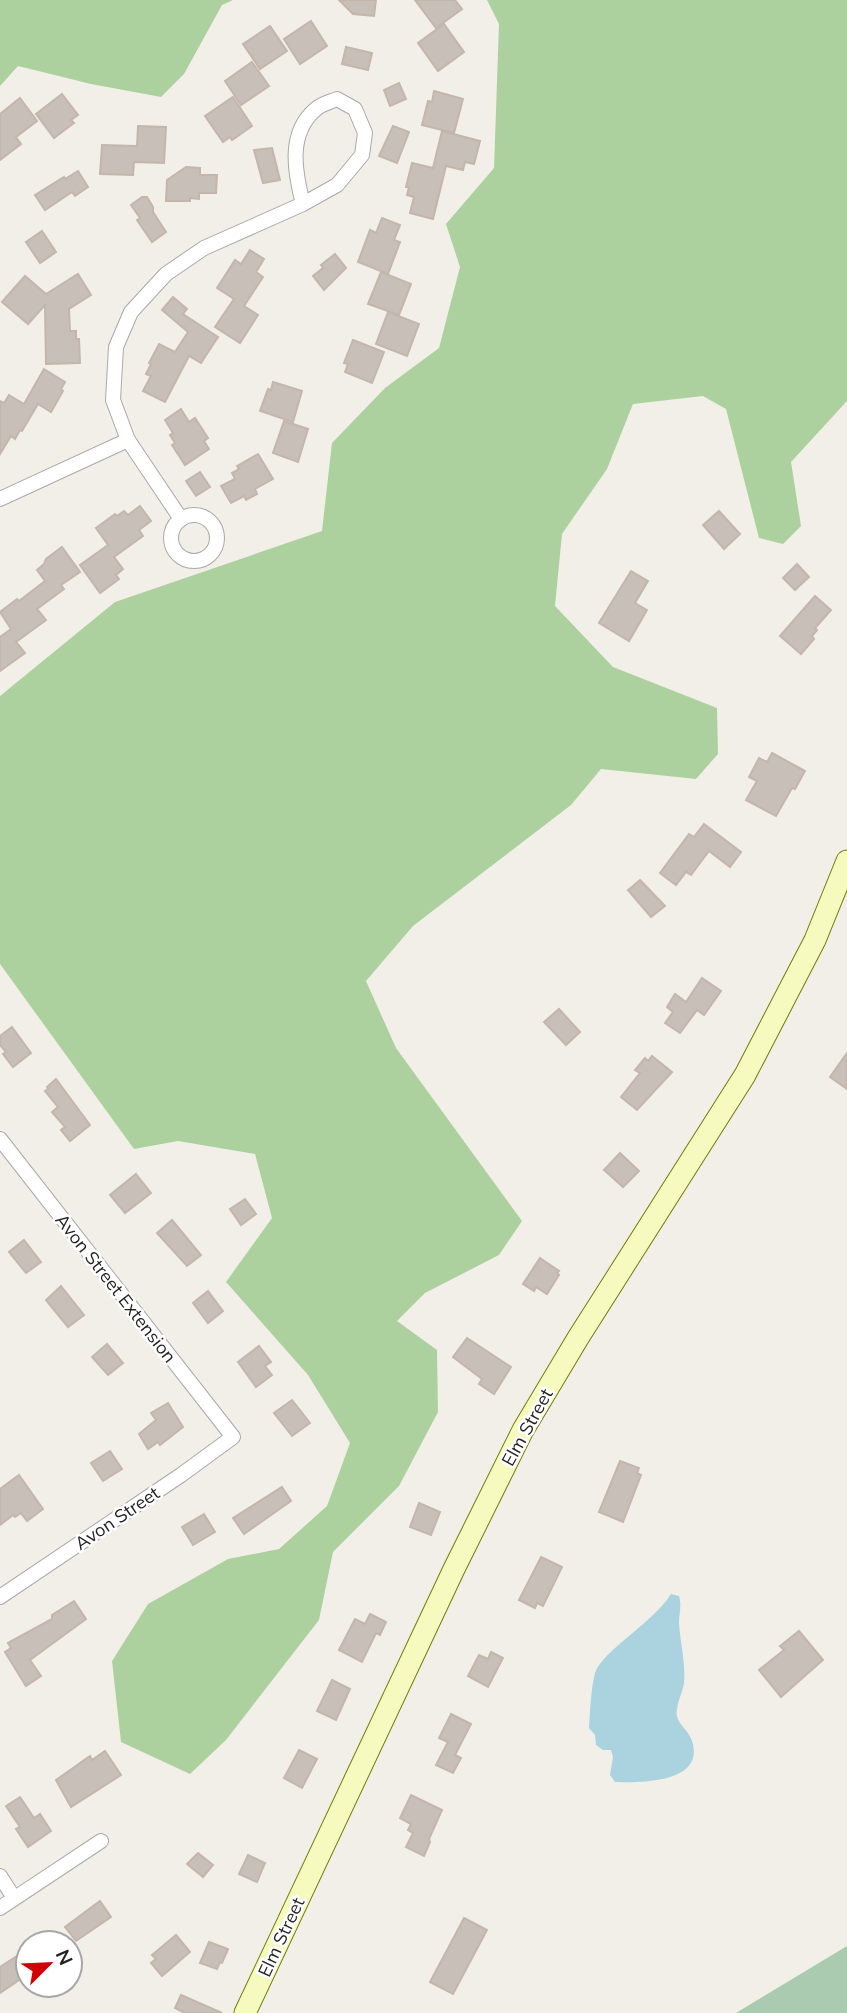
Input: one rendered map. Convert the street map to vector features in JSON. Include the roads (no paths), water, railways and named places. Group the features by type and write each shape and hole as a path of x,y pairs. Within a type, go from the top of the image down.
{"street":[{"path":"181,519 128,440 113,400 116,347 131,312 166,274 204,248 303,204 337,185 362,155 365,133 355,109 337,99 317,108 300,129 296,153 297,180 303,204"},
{"path":"0,499 128,440"},
{"name":"Elm Street","path":"245,2013 448,1581 523,1430 578,1338 745,1075 816,940 847,861"},
{"name":"Avon Street Extension","path":"0,1139 233,1437"},
{"name":"Avon Street","path":"0,1597 233,1437"},
{"path":"0,1908 101,1841"},
{"path":"0,1876 14,1898"}],"water":[{"path":"671,1594 679,1596 680,1600 679,1623 684,1668 684,1683 677,1714 679,1722 692,1741 694,1755 689,1765 680,1773 668,1778 615,1782 610,1775 613,1757 611,1750 603,1750 596,1745 595,1735 589,1728 595,1673 607,1655 653,1615"}]}
